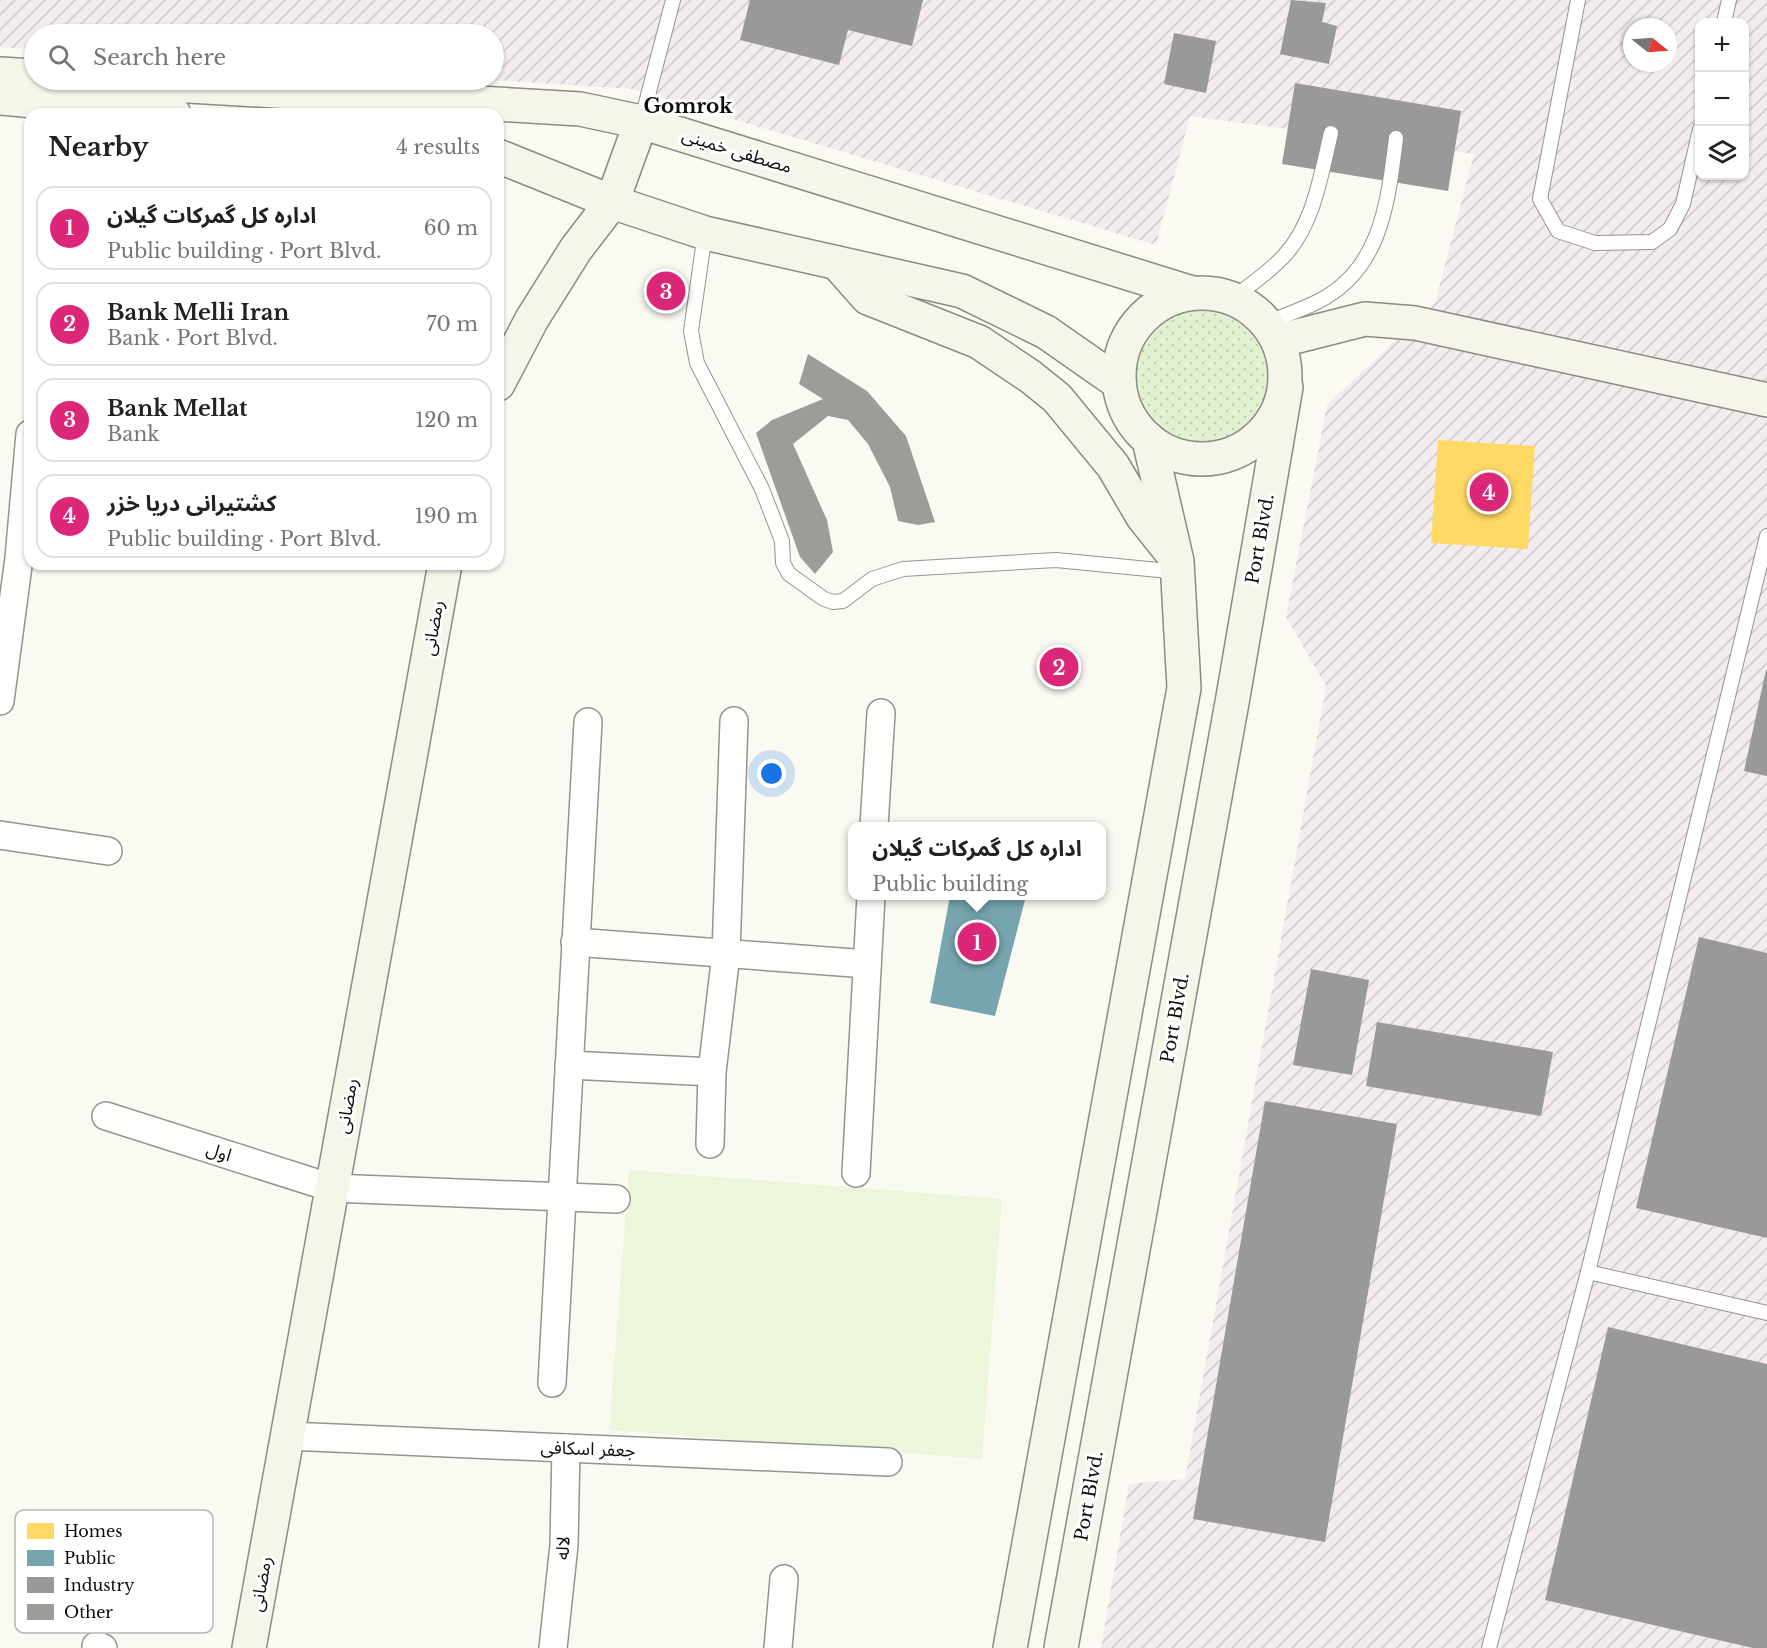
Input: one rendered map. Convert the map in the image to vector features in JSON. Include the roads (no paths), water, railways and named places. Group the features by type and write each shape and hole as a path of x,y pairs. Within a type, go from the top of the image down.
{"main road":[{"path":"0,74 24,75"},
{"name":"مصطفی خمینی","path":"251,90 580,110 641,122 1192,293"},
{"path":"0,98 109,108"},
{"path":"504,373 532,319 576,249 612,202 641,122"},
{"path":"504,158 612,202 705,233 962,291 1046,332 1119,383"},
{"path":"837,263 868,298 979,342 1031,377 1057,398 1113,466 1143,517 1178,566"},
{"path":"1192,293 1213,293 1233,298 1251,309 1272,332 1284,362 1286,387 1269,425 1253,441 1234,453 1212,459 1190,458 1168,452 1149,440 1134,424 1124,404 1119,383 1120,362 1126,341 1138,323 1153,308 1172,298 1192,293"},
{"path":"1272,332 1365,319 1415,324 1767,400"},
{"name":"Port Blvd.","path":"1061,1648 1233,697 1286,387"},
{"path":"1010,1648 1184,688 1178,566 1149,440"},
{"name":"رمضانی","path":"249,1648 444,570"},
{"path":"1052,1423 1101,1431"}],"street":[{"path":"0,701 24,487"},
{"path":"874,822 880,713"},
{"path":"710,1144 712,1072 726,954 734,721"},
{"path":"552,1383 588,722"},
{"path":"0,834 108,850"},
{"path":"856,1173 871,900"},
{"path":"575,942 867,964"},
{"path":"569,1065 712,1072"},
{"name":"اول","path":"106,1116 332,1188 616,1199"},
{"name":"جعفر اسکافی","path":"288,1436 888,1462"},
{"name":"لاله","path":"553,1648 564,1545 566,1448"},
{"path":"778,1648 784,1579"}],"lane":[{"path":"641,122 673,0"},
{"path":"1578,0 1540,200 1558,231 1595,243 1652,242 1670,229 1683,204 1695,151"},
{"path":"1725,18 1729,0"},
{"path":"1233,298 1285,256 1301,231 1315,198 1331,133"},
{"path":"1272,332 1352,278 1378,236 1389,198 1396,138"},
{"path":"705,233 691,330 697,363 762,489 782,541 783,563 789,574 824,599 834,602 843,601 872,579 903,569 1056,560 1178,566"},
{"path":"1489,1648 1588,1272 1767,536"},
{"path":"1588,1272 1767,1313"}],"place":[{"name":"Bank Mellat","path":"666,291"},
{"name":"کشتیرانی دریا خزر","path":"1489,492"},
{"name":"Bank Melli Iran","path":"1059,667"},
{"name":"اداره کل گمرکات گیلان","path":"977,942"}],"district":[{"name":"Gomrok","path":"688,106"}]}
